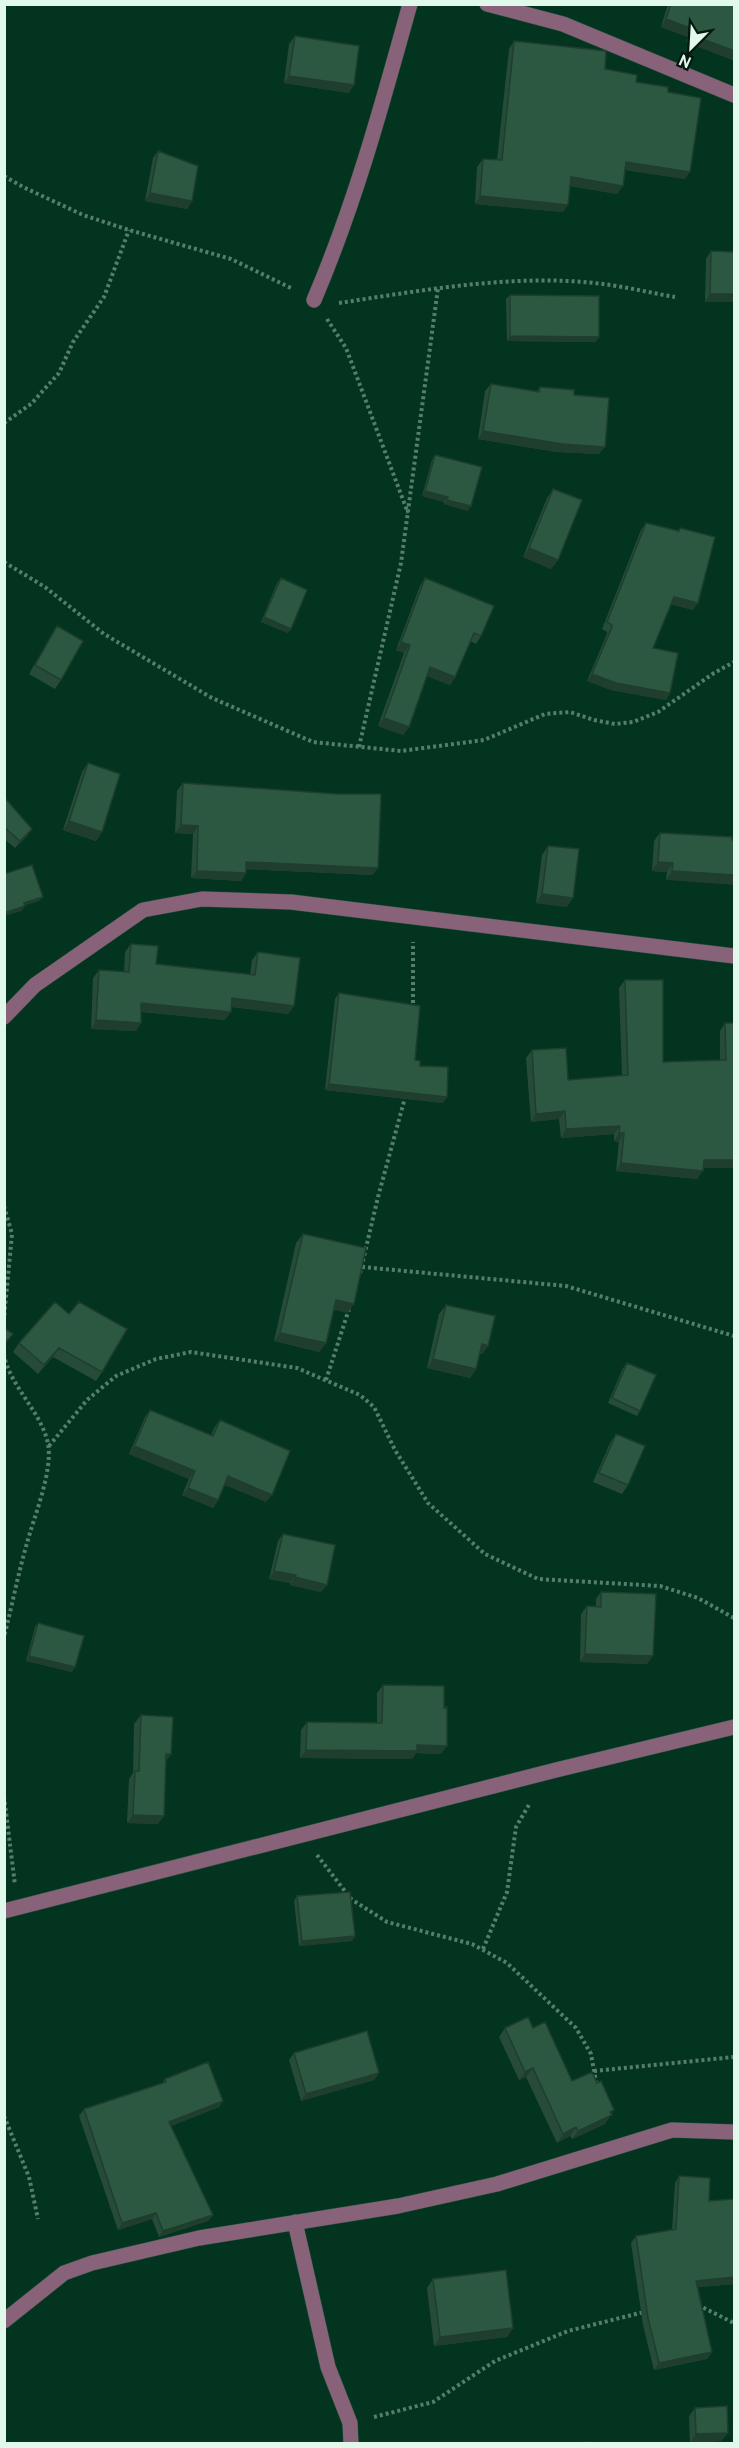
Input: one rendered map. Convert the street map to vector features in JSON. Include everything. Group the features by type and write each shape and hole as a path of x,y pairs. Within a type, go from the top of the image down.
{"street":[{"path":"316,304 368,156 410,4"},
{"path":"488,4 563,24 735,95"},
{"path":"4,1017 35,985 143,910 202,899 291,902 735,956"},
{"path":"11,1910 556,1770 735,1727"},
{"path":"4,2321 64,2273 92,2263 199,2238 398,2206 497,2184 672,2130 735,2133"},
{"path":"295,2222 328,2367 350,2423 351,2444"}],"path":[{"path":"4,176 83,215 231,259 316,304 346,348 408,513"},
{"path":"4,423 31,404 59,373 73,342 104,297 129,230"},
{"path":"316,304 438,288 531,281 602,284 675,297"},
{"path":"359,747 401,563 438,288"},
{"path":"4,562 45,587 104,634 212,698 313,742 401,751 476,741 497,735 545,714 570,712 604,722 633,722 658,712 714,673 735,662"},
{"path":"412,1020 413,917"},
{"path":"359,1278 407,1089"},
{"path":"4,1206 12,1234 4,1319"},
{"path":"362,1267 566,1286 735,1336"},
{"path":"326,1380 351,1301"},
{"path":"49,1446 87,1400 116,1376 156,1359 191,1352 297,1368 360,1395 374,1407 395,1450 428,1503 485,1554 538,1579 660,1586 698,1598 735,1618"},
{"path":"4,1354 16,1382 40,1420 49,1446 41,1497 26,1544 4,1637"},
{"path":"483,1949 507,1892 516,1827 524,1811 556,1770"},
{"path":"4,1796 11,1910"},
{"path":"302,1835 351,1899 387,1923 472,1944 514,1968 576,2028 591,2054 598,2094"},
{"path":"594,2071 735,2057"},
{"path":"4,2116 29,2177 38,2219"},
{"path":"696,2303 735,2323"},
{"path":"350,2423 433,2402 495,2361 568,2331 646,2312"}],"building":[{"path":"671,4 735,4 735,51 691,35 693,29 666,19"},
{"path":"295,36 359,46 354,85 289,76"},
{"path":"514,41 606,51 605,69 637,75 636,82 668,87 668,92 701,98 690,172 626,162 623,186 571,177 568,205 480,196 483,159 502,160"},
{"path":"158,151 198,166 192,201 150,193"},
{"path":"711,251 735,252 735,294 710,294"},
{"path":"510,295 599,296 599,337 510,336"},
{"path":"491,384 539,392 540,387 574,390 574,395 609,398 605,447 562,444 483,431"},
{"path":"435,455 482,467 471,506 425,491"},
{"path":"553,489 582,500 558,560 529,548"},
{"path":"646,523 679,531 680,528 715,537 698,603 674,597 653,648 678,653 670,693 616,683 592,674 612,627 607,622"},
{"path":"281,578 307,590 291,629 264,617"},
{"path":"425,578 494,606 481,636 474,633 455,677 430,667 409,727 384,718 410,645 401,642"},
{"path":"57,626 83,641 61,680 35,665"},
{"path":"88,763 120,774 102,832 69,821"},
{"path":"183,783 337,794 381,794 378,868 246,862 246,873 197,871 198,826 181,825"},
{"path":"4,797 32,829 20,841 4,829"},
{"path":"660,833 732,837 732,840 735,840 735,875 672,871 673,863 658,862"},
{"path":"548,846 579,849 573,898 542,894"},
{"path":"32,865 43,897 4,913 4,874"},
{"path":"131,944 158,946 156,964 255,975 258,952 300,958 294,1006 232,998 231,1012 141,1003 141,1023 96,1020 99,970 129,972"},
{"path":"625,980 663,980 663,1062 726,1060 725,1023 735,1023 735,1160 704,1160 703,1171 621,1163 624,1133 619,1133 620,1126 566,1129 565,1111 536,1114 532,1050 566,1048 568,1080 628,1075"},
{"path":"339,993 420,1006 415,1060 420,1061 420,1066 448,1067 447,1097 329,1084"},
{"path":"303,1234 366,1248 354,1304 336,1300 326,1343 280,1333"},
{"path":"55,1302 69,1314 79,1302 127,1329 102,1372 59,1348 44,1365 19,1343"},
{"path":"446,1305 495,1316 488,1346 482,1344 476,1369 433,1359"},
{"path":"4,1328 13,1334 4,1344"},
{"path":"627,1363 656,1375 640,1411 612,1398"},
{"path":"150,1410 213,1436 220,1420 290,1451 272,1495 228,1476 218,1500 188,1488 195,1471 134,1446"},
{"path":"616,1434 645,1446 628,1485 599,1473"},
{"path":"283,1534 335,1545 327,1585 274,1571"},
{"path":"601,1592 656,1594 653,1656 585,1654 587,1606 601,1607"},
{"path":"38,1623 84,1636 75,1667 29,1656"},
{"path":"383,1685 444,1686 444,1708 447,1707 447,1746 417,1745 417,1751 306,1750 307,1722 382,1723"},
{"path":"141,1715 173,1717 171,1754 166,1754 164,1816 133,1815 135,1771 139,1771"},
{"path":"350,1892 355,1936 302,1941 297,1896"},
{"path":"528,2017 533,2028 545,2022 572,2081 592,2072 597,2083 601,2081 614,2110 610,2112 612,2115 578,2131 576,2127 563,2134 533,2068 525,2072 505,2028"},
{"path":"367,2031 379,2073 306,2094 294,2053"},
{"path":"208,2062 223,2101 169,2122 213,2215 163,2231 156,2213 122,2223 84,2109 166,2082 165,2079"},
{"path":"679,2176 710,2178 709,2201 735,2199 735,2277 696,2281 712,2352 659,2363 648,2318 636,2236 676,2229"},
{"path":"506,2270 513,2328 440,2337 433,2279"},
{"path":"727,2406 728,2433 696,2434 695,2408"},
{"path":"592,2442 592,2444 546,2444"}]}
